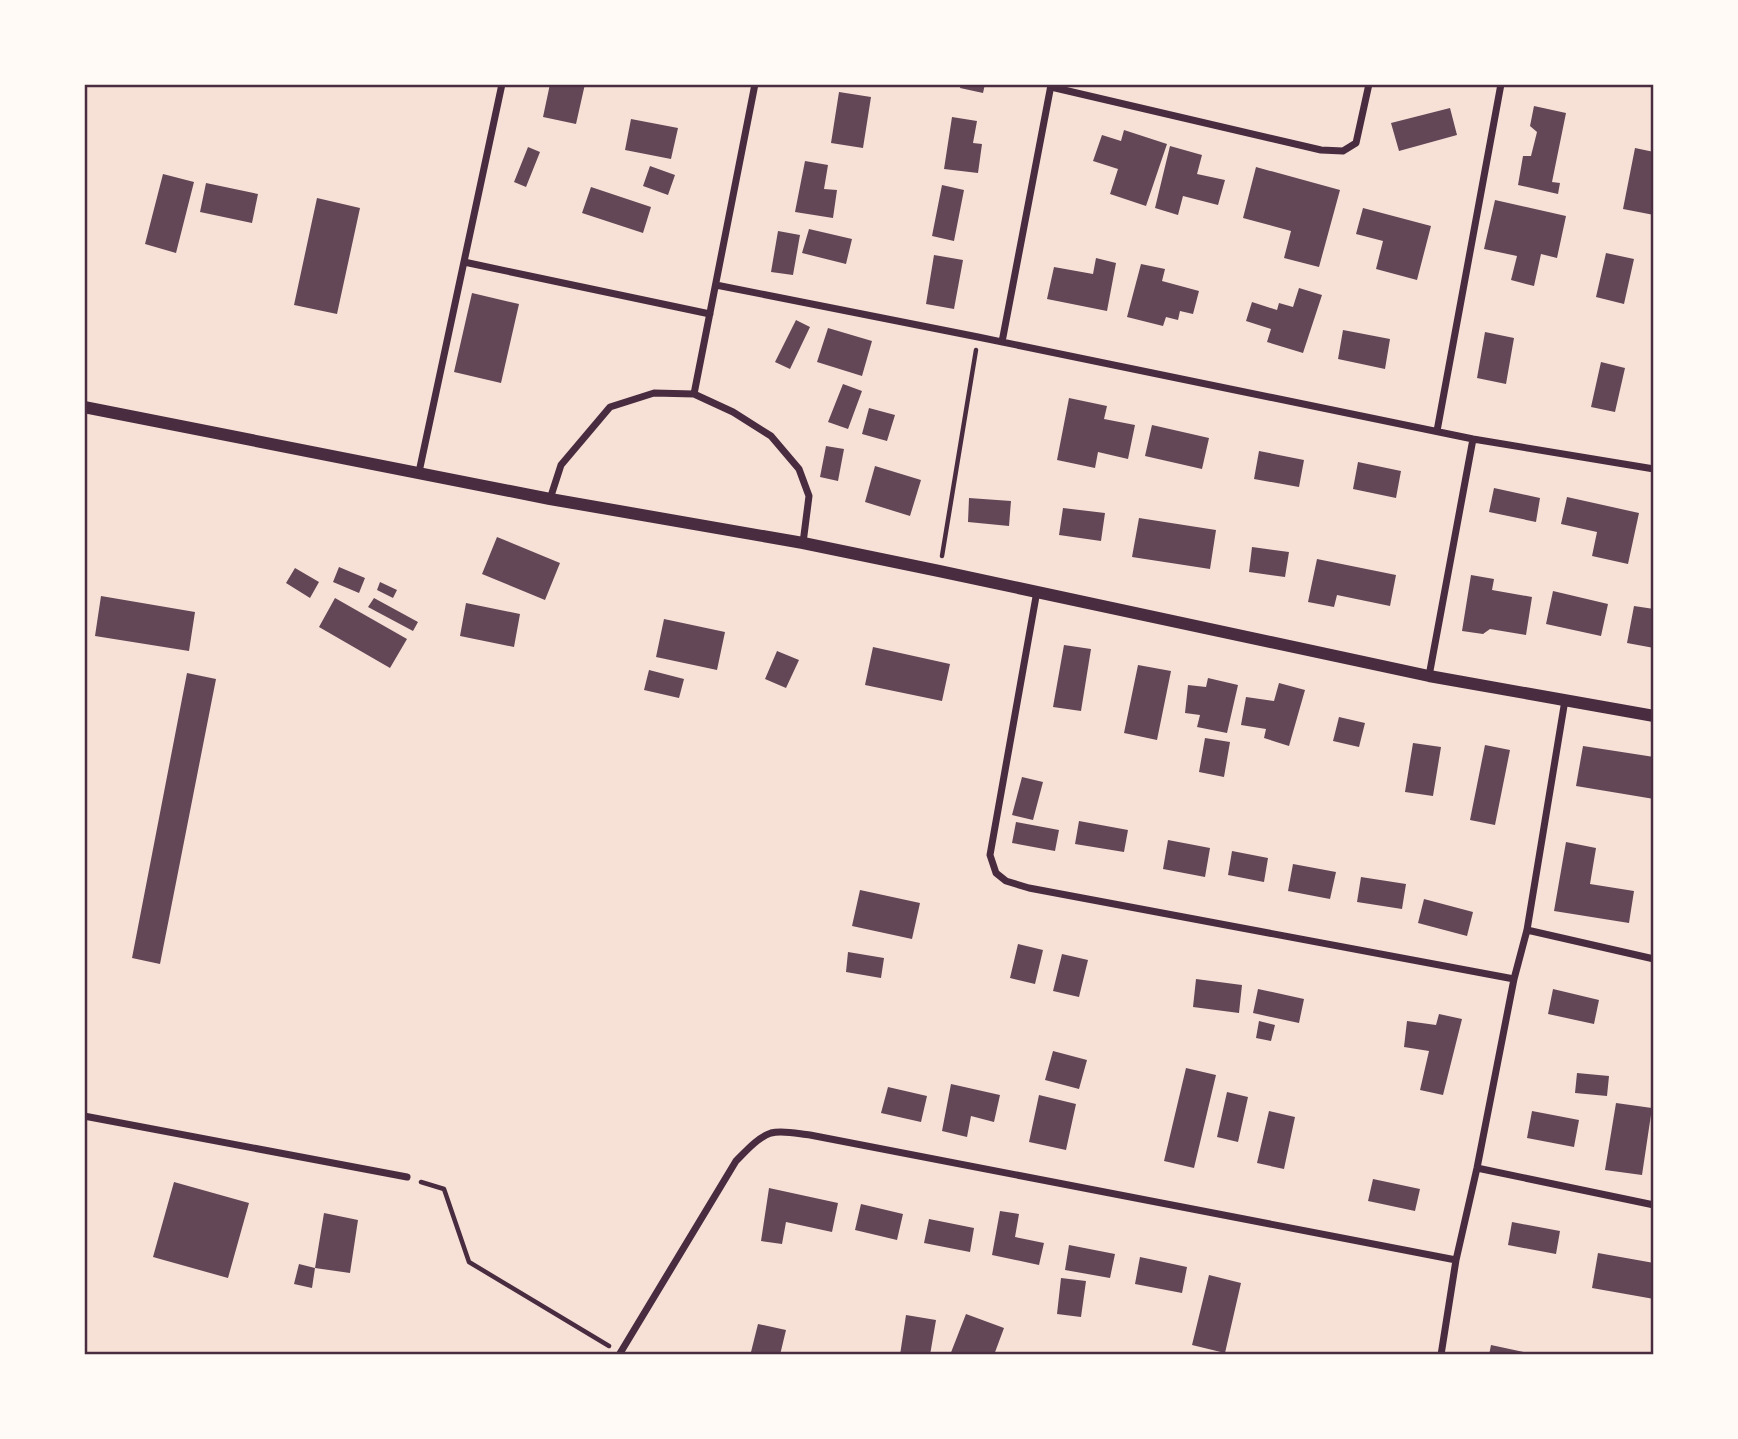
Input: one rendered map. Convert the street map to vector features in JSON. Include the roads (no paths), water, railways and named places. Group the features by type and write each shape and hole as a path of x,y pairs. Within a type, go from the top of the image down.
{"street":[{"path":"419,472 502,84"},
{"path":"695,394 755,84"},
{"path":"1002,342 1051,86 1321,149 1343,151 1356,144 1369,84"},
{"path":"1437,431 1500,84"},
{"path":"464,262 710,314"},
{"path":"716,285 1472,439 1654,469"},
{"path":"550,499 561,465 610,407 654,393 695,394 733,412 771,436 799,468 809,496 803,543"},
{"path":"84,407 550,499 803,543 1429,676 1654,716"},
{"path":"1429,676 1472,439"},
{"path":"1037,591 990,855 996,873 1006,881 1042,890 1514,979"},
{"path":"1441,1355 1456,1260 1514,979 1527,930 1565,699"},
{"path":"1527,930 1654,959"},
{"path":"84,1116 407,1177"},
{"path":"620,1354 736,1161 752,1145 771,1133 810,1135 1456,1260"},
{"path":"1476,1168 1654,1205"}]}
